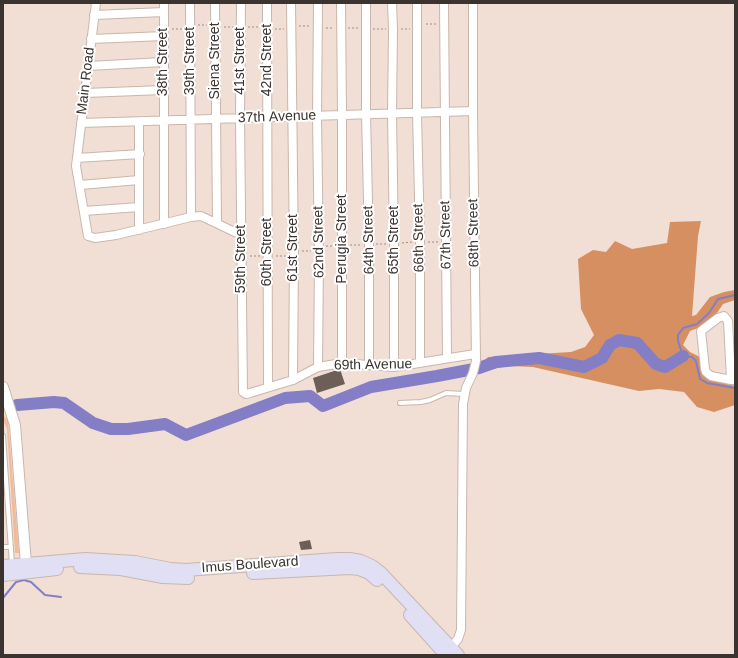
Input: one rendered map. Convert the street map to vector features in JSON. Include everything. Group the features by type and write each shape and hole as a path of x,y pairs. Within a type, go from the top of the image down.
{"main road":[{"name":"Imus Boulevard","path":"8,570 26,564 70,559 108,559 186,570 337,559 361,561 372,566 381,573 450,653"},
{"name":"Imus Boulevard","path":"8,570 85,567 121,569 163,577 178,578 338,568 359,569 377,579 450,653"}],"street":[{"name":"Main Road","path":"96,3 76,166 86,232 88,236 95,238 116,236 139,230"},
{"name":"39th Street","path":"190,3 191,216"},
{"name":"Siena Street","path":"215,3 217,223"},
{"name":"41st Street","path":"240,118 241,3"},
{"name":"42nd Street","path":"266,118 267,3"},
{"name":"61st Street","path":"291,3 294,251 293,380"},
{"name":"62nd Street","path":"318,3 318,367"},
{"name":"Perugia Street","path":"341,3 342,363"},
{"name":"64th Street","path":"366,3 369,365"},
{"name":"65th Street","path":"392,3 394,367"},
{"name":"66th Street","path":"417,3 420,364"},
{"name":"67th Street","path":"444,3 447,358"},
{"name":"68th Street","path":"464,394 467,383 474,369 475,354 473,3"},
{"path":"94,15 164,7"},
{"name":"38th Street","path":"164,7 164,224"},
{"path":"92,39 164,33"},
{"path":"88,66 163,62"},
{"path":"85,92 163,90"},
{"name":"37th Avenue","path":"81,123 473,112"},
{"name":"59th Street","path":"240,118 242,388 243,392 246,394 250,393"},
{"name":"60th Street","path":"266,118 268,388"},
{"path":"139,122 139,230 191,216 200,216 241,235"},
{"path":"77,158 140,154"},
{"path":"80,185 139,180"},
{"path":"84,211 138,207"},
{"path":"724,316 728,321 733,380 711,376 706,372 700,334 703,329 718,318 724,316"},
{"name":"69th Avenue","path":"250,393 293,380 318,367 342,363 394,367 475,354"},
{"path":"3,387 15,425 26,564"},
{"path":"450,653 461,630 464,394"}],"lane":[{"path":"400,403 421,402 446,393 464,394"},
{"path":"3,436 10,547 8,570"},
{"path":"3,500 8,503"},
{"path":"3,547 10,547"}],"path":[{"path":"366,29 393,29 444,24"},
{"path":"164,33 190,27 215,26 267,28 318,26"},
{"path":"294,251 342,246 446,242"}],"shaded area":[{"path":"701,221 698,236 692,316 696,315 710,297 735,290 735,300 723,304 713,319 690,331 683,345 690,352 700,357 704,375 735,386 735,405 714,412 697,407 684,392 659,389 639,391 533,367 510,366 485,370 484,361 488,357 571,352 585,347 594,335 581,309 578,259 593,250 606,252 615,241 632,249 667,243 670,222"},
{"path":"3,415 8,420 19,553 15,553 7,429 3,420"}],"building":[{"path":"340,369 345,384 317,393 313,378"},
{"path":"310,540 312,549 301,550 299,542"}],"waterway":[{"path":"735,295 718,299 709,313 697,324 683,328 678,335 678,341 683,356 692,357 696,361 700,379 707,383 735,388"},
{"path":"17,405 54,402 64,403 93,423 111,429 128,429 165,424 186,435 285,398 310,396 323,406 371,387 479,368 496,362 539,358 584,367 602,358 610,345 619,340 637,343 656,364 665,367 683,356"},
{"path":"3,598 16,582 24,580 31,582 45,595 61,597"}]}
